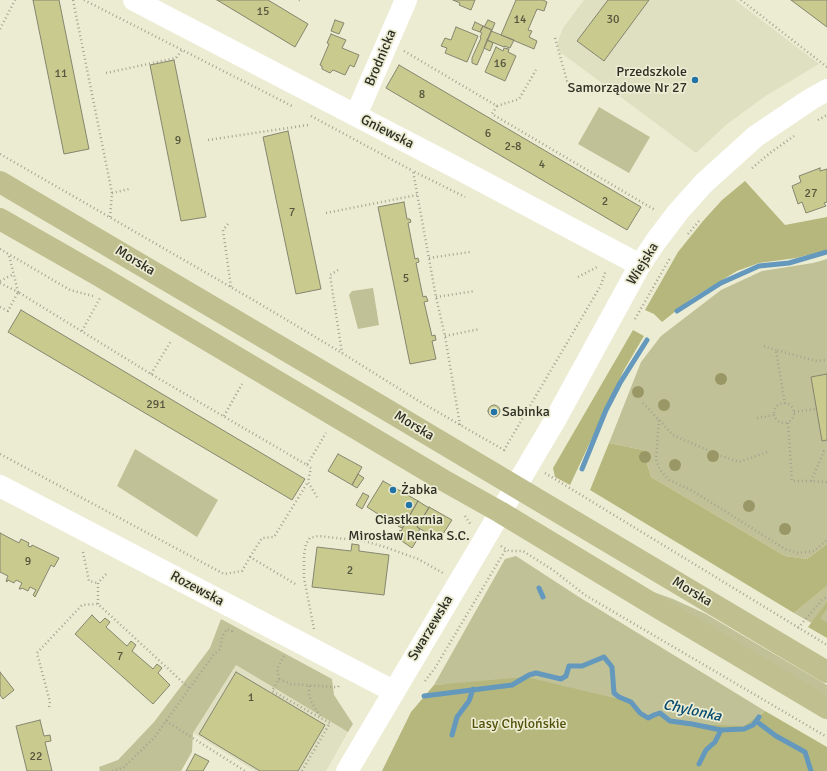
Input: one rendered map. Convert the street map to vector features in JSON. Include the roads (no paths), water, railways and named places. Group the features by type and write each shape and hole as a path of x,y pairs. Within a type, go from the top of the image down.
{"main road":[{"name":"Morska","path":"0,182 827,672"},
{"path":"0,219 443,480 500,512 827,708"}],"street":[{"name":"Gniewska","path":"134,0 356,116 612,261 640,265"},
{"name":"Brodnicka","path":"356,116 406,0"},
{"name":"Wiejska","path":"515,486 554,422 640,265 678,212 704,183 756,136 827,90"},
{"name":"Rozewska","path":"0,486 393,691"},
{"name":"Swarzewska","path":"347,771 515,486"}],"waterway":[{"path":"677,311 721,283 759,266 789,263 827,252"},
{"path":"582,469 606,410 620,383 647,340"},
{"path":"539,588 543,597"},
{"name":"Chylonka","path":"424,696 512,685 529,675 536,673 561,679 566,676 569,666 582,666 604,657 612,667 614,693 631,702 640,713 648,718 660,713 670,721 721,730 744,729 753,725 759,717"},
{"path":"452,735 457,717 469,701 473,689"},
{"path":"756,721 776,736 805,752 811,771"},
{"path":"699,764 706,750 715,742 721,730"}],"place":[{"name":"Przedszkole Samorządowe Nr 27","path":"695,80"},
{"name":"Sabinka","path":"494,412"},
{"name":"Żabka","path":"393,490"},
{"name":"Ciastkarnia Mirosław Renka S.C.","path":"409,505"}],"park label":[{"name":"Lasy Chylońskie","path":"519,724"}]}
